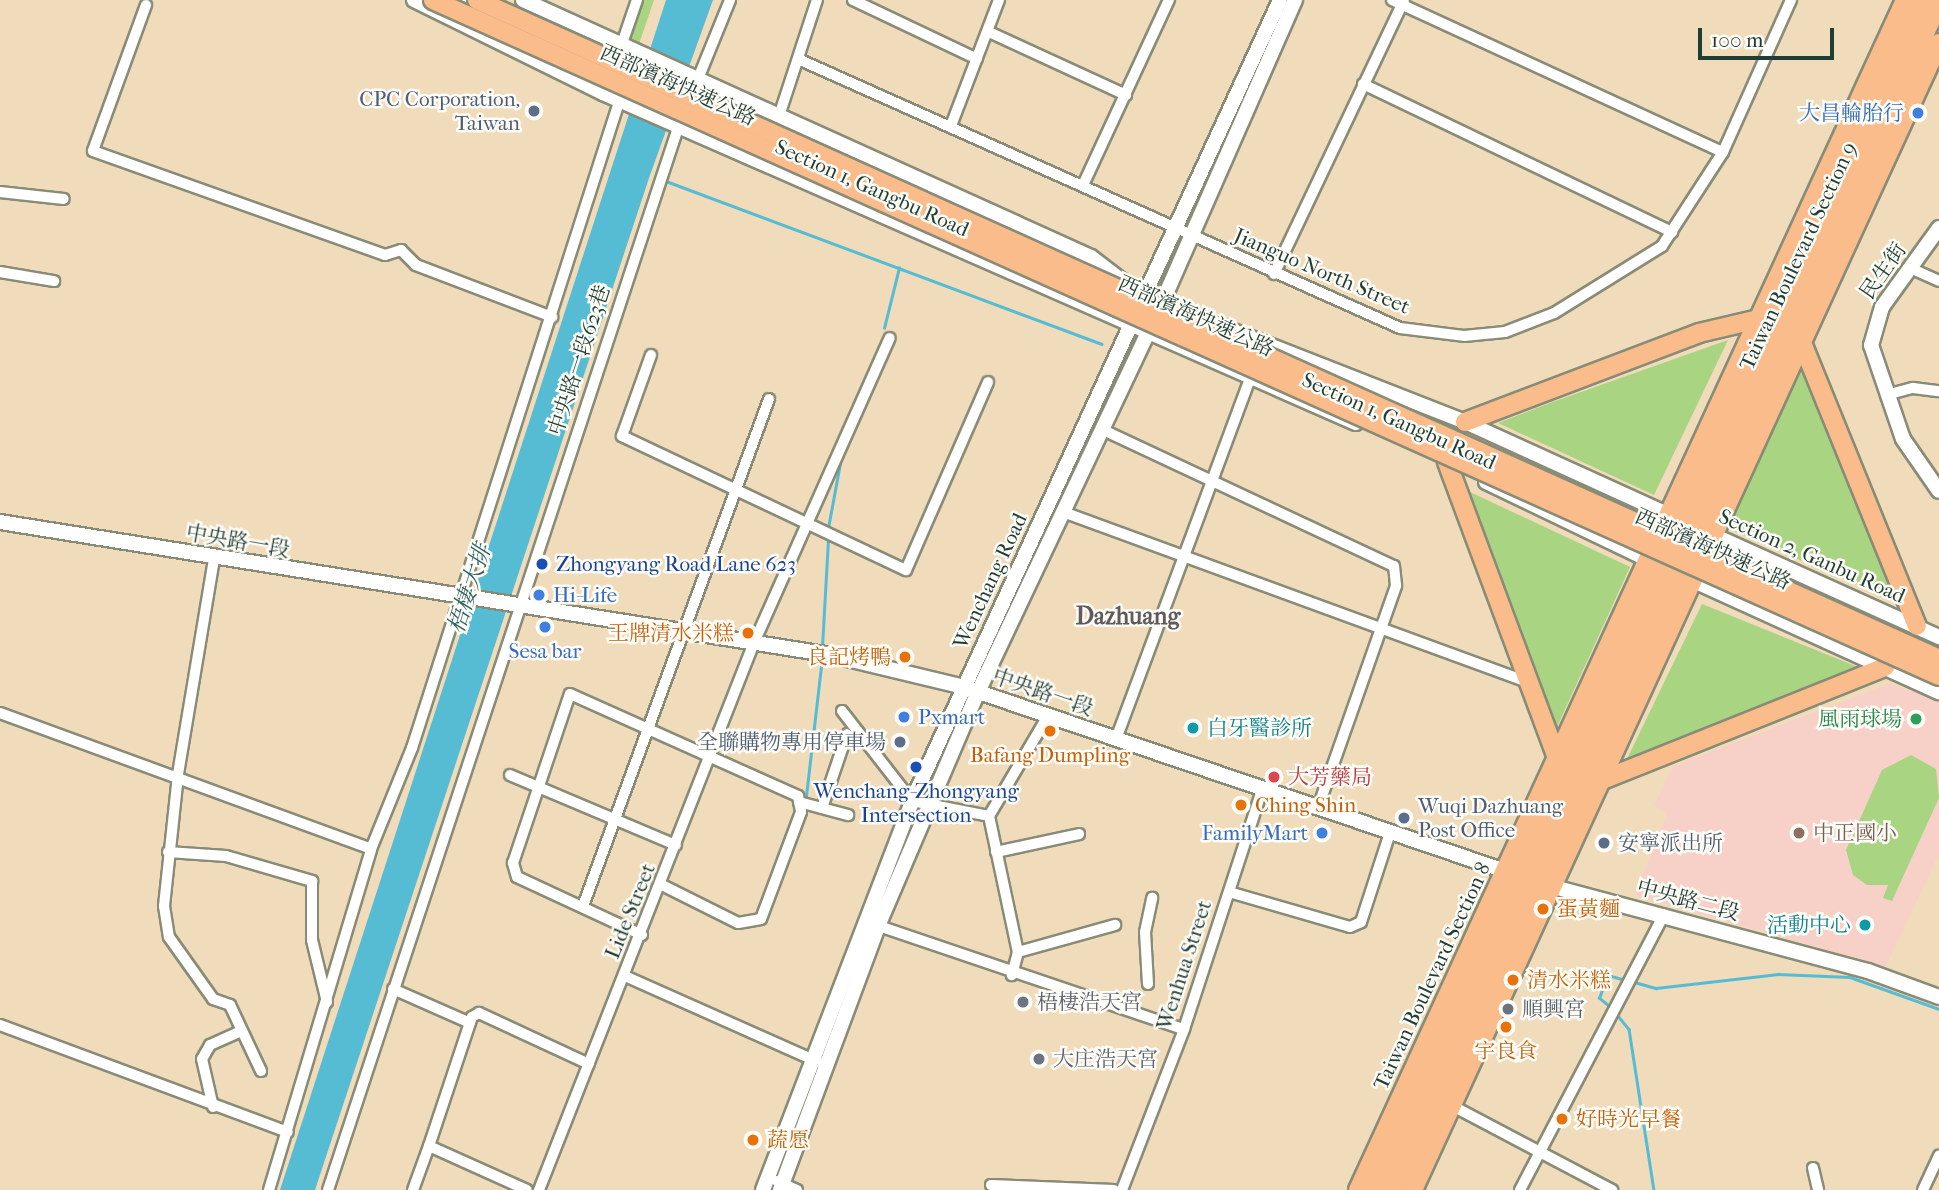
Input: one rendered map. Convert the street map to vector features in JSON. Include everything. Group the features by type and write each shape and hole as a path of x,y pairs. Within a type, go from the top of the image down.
{"main road":[{"name":"西部濱海快速公路","path":"477,0 1939,659"},
{"path":"488,0 558,25 1111,277"},
{"name":"Taiwan Boulevard Section 9","path":"1782,325 1905,0"},
{"name":"Taiwan Boulevard Section 9","path":"1691,524 1782,325 1923,0"},
{"name":"西部濱海快速公路","path":"433,3 456,6 1939,676"},
{"name":"Taiwan Boulevard Section 9","path":"1691,524 1782,325 1939,3"},
{"path":"456,6 502,38 1086,304"},
{"name":"Taiwan Boulevard Section 9","path":"1782,325 1939,43"},
{"path":"1465,422 1782,325 1917,626"},
{"path":"1447,462 1563,763"},
{"name":"Taiwan Boulevard Section 8","path":"1394,1190 1430,1094 1691,524"},
{"name":"Taiwan Boulevard Section 8","path":"1376,1190 1430,1094 1528,879 1563,763 1670,570 1691,524"},
{"name":"Taiwan Boulevard Section 8","path":"1528,879 1600,782 1670,570"},
{"path":"1600,782 1885,667"},
{"name":"Taiwan Boulevard Section 8","path":"1358,1190 1430,1094"},
{"name":"Taiwan Boulevard Section 8","path":"1413,1190 1430,1094"}],"street":[{"name":"Section 1, Gangbu Road","path":"414,0 433,3 604,93 1147,333 1447,462 1670,570"},
{"name":"Section 1, Gangbu Road","path":"523,0 622,46 699,77 1091,257 1111,277"},
{"path":"604,93 637,0"},
{"name":"中央路一段623巷","path":"393,989 499,669 515,607 677,125 688,105 730,0"},
{"path":"779,116 817,0"},
{"path":"853,0 977,60"},
{"path":"952,123 999,0"},
{"name":"Wenchang Road","path":"765,1184 930,809 971,690 1147,295 1174,227 1280,0"},
{"name":"Wenchang Road","path":"781,1186 864,920 912,801 1063,512 1162,303 1189,234 1295,0"},
{"name":"Jianguo North Street","path":"798,59 952,123 1273,274 1400,328 1464,336 1505,332 1612,281 1672,232 1723,152 1791,0"},
{"path":"1083,185 1126,95 1165,1"},
{"path":"1273,274 1400,1 1723,152"},
{"path":"146,5 93,151 385,255 410,253 416,265 552,317"},
{"name":"Section 1, Gangbu Road","path":"456,6 612,71 1016,253 1111,277 1162,303 1465,422 1691,524"},
{"path":"989,32 1126,95"},
{"path":"1363,84 1672,232"},
{"path":"268,1190 327,1004 371,849 412,748 463,601 620,99"},
{"path":"0,192 64,199"},
{"name":"民生街","path":"1939,228 1872,328 1871,354 1909,450 1939,491"},
{"name":"Section 1, Gangbu Road","path":"1016,253 1086,304"},
{"path":"1910,268 1939,281"},
{"path":"0,272 54,281"},
{"name":"Lide Street","path":"539,1190 662,885 753,645 806,520 890,338"},
{"path":"651,355 622,436 806,520 906,570 988,382"},
{"path":"1116,739 1181,556 1250,378"},
{"path":"1886,396 1913,388 1939,391"},
{"path":"583,906 618,817 647,729 769,399"},
{"path":"1101,429 1394,566 1396,586 1379,627 1318,808"},
{"path":"1063,512 1531,683"},
{"name":"中央路一段","path":"0,522 463,601 831,655 971,690 1528,879"},
{"name":"Section 2, Ganbu Road","path":"1691,524 1939,637"},
{"path":"214,559 167,852 169,937 213,999 230,1006 261,1071"},
{"path":"1670,570 1939,692"},
{"path":"642,935 517,877 513,863 542,785 570,694 710,760 798,796 799,802 781,864 761,919 738,923 662,885"},
{"path":"842,711 912,801 930,809 951,806 989,816"},
{"path":"0,713 178,775 371,849"},
{"path":"1013,975 1018,952 989,816 1048,716"},
{"path":"822,808 847,734"},
{"path":"510,775 542,785 618,817 676,845"},
{"name":"Wenhua Street","path":"1122,1190 1184,1029 1262,790"},
{"path":"799,802 848,815"},
{"path":"1229,892 1350,927 1361,922 1390,833"},
{"path":"996,852 1079,834"},
{"path":"167,852 226,856 312,881 312,940 327,1004"},
{"name":"中央路二段","path":"1528,879 1664,914 1939,997"},
{"path":"1148,984 1145,932 1152,898"},
{"path":"1520,1190 1664,914"},
{"path":"864,920 1013,975 1184,1029"},
{"path":"1018,952 1115,925"},
{"path":"625,976 820,1063"},
{"path":"328,1190 393,989 470,1023"},
{"path":"414,1186 470,1023 488,1015 589,1064"},
{"path":"0,1026 213,1107 288,1132"},
{"path":"213,1107 202,1059 210,1045 241,1031"},
{"path":"1430,1094 1538,1154 1612,1190"},
{"path":"429,1146 527,1190"},
{"path":"1923,1190 1939,1155"},
{"path":"1813,1168 1818,1190"},
{"path":"765,1184 797,1190"},
{"path":"990,1185 1114,1190"}],"shaded area":[{"name":"中正國小","path":"1890,684 1939,701 1939,854 1886,966 1635,896 1667,813 1654,806 1673,766"}],"green space":[{"path":"638,0 654,0 639,44 626,34"},
{"path":"1728,340 1654,495 1498,423 1550,403"},
{"path":"1802,361 1890,580 1889,599 1725,527"},
{"path":"1470,492 1630,567 1557,727"},
{"path":"1702,604 1863,669 1626,761"},
{"path":"1911,755 1936,769 1939,798 1892,901 1883,898 1888,885 1867,885 1853,875 1846,850 1882,770"}],"water":[{"path":"666,0 713,0 649,178 315,1190 280,1190"}],"waterway":[{"path":"666,181 1101,344"},
{"path":"884,328 899,268"},
{"path":"828,528 840,463"},
{"path":"822,647 828,538"},
{"path":"806,796 822,657"},
{"path":"1631,981 1656,988 1778,974 1850,977 1939,1009"},
{"path":"1610,1007 1599,998 1608,975 1625,980"},
{"path":"1615,1012 1629,1029 1654,1190"}],"place":[{"name":"CPC Corporation, Taiwan","path":"534,111"},
{"name":"大昌輪胎行","path":"1918,113"},
{"name":"Zhongyang Road Lane 623","path":"542,564"},
{"name":"Hi-Life","path":"539,595"},
{"name":"Sesa bar","path":"545,627"},
{"name":"王牌清水米糕","path":"748,633"},
{"name":"良記烤鴨","path":"905,657"},
{"name":"Pxmart","path":"904,717"},
{"name":"風雨球場","path":"1916,719"},
{"name":"白牙醫診所","path":"1193,728"},
{"name":"Bafang Dumpling","path":"1050,731"},
{"name":"全聯購物專用停車場","path":"900,742"},
{"name":"Wenchang-Zhongyang Intersection","path":"916,767"},
{"name":"大芳藥局","path":"1274,777"},
{"name":"Ching Shin","path":"1241,805"},
{"name":"Wuqi Dazhuang Post Office","path":"1404,818"},
{"name":"FamilyMart","path":"1322,833"},
{"name":"中正國小","path":"1799,833"},
{"name":"安寧派出所","path":"1604,843"},
{"name":"蛋黃麵","path":"1543,909"},
{"name":"活動中心","path":"1865,925"},
{"name":"清水米糕","path":"1513,980"},
{"name":"梧棲浩天宮","path":"1023,1002"},
{"name":"順興宮","path":"1508,1009"},
{"name":"宇良食","path":"1506,1027"},
{"name":"大庄浩天宮","path":"1039,1059"},
{"name":"好時光早餐","path":"1562,1119"},
{"name":"蔬愿","path":"753,1140"}],"district":[{"name":"Dazhuang","path":"1128,617"}],"water label":[{"name":"梧棲大排","path":"470,589"}]}
